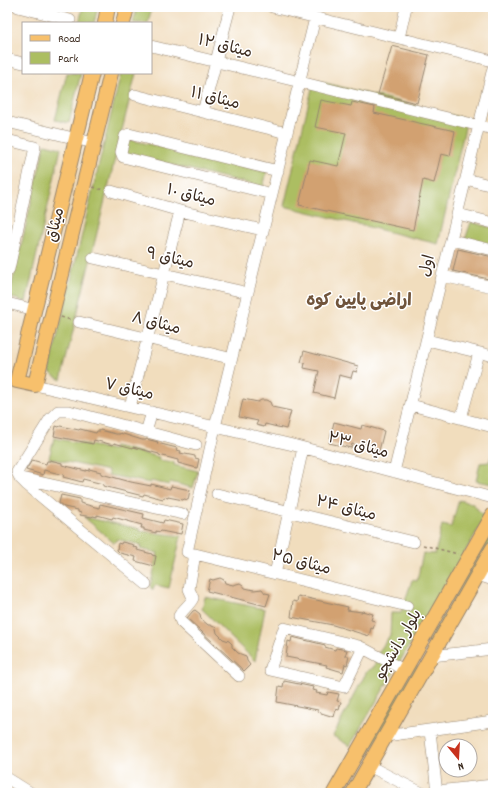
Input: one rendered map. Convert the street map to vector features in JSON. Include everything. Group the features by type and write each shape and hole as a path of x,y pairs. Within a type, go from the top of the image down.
{"main road":[{"path":"105,22 108,7"},
{"path":"123,22 127,7"},
{"name":"میثاق","path":"92,74 17,381 35,385 111,74"},
{"name":"بلوار دانشجو","path":"337,788 493,515"},
{"name":"بلوار دانشجو","path":"354,791 493,548"},
{"path":"416,649 432,656"},
{"path":"337,788 354,791"}],"street":[{"path":"18,7 70,20"},
{"path":"203,112 230,7"},
{"path":"272,7 493,60"},
{"path":"399,38 406,7"},
{"path":"239,676 181,622 179,616 183,609 191,603 193,598 189,589 191,553 215,427 287,133 296,81 315,18"},
{"name":"میثاق ۱۲","path":"152,46 493,129"},
{"path":"7,59 22,63"},
{"name":"اول","path":"394,472 493,68"},
{"name":"میثاق ۱۱","path":"135,95 287,133"},
{"path":"7,122 94,143"},
{"path":"272,194 123,157 121,152 126,136 129,134 278,171"},
{"path":"7,140 35,147 9,269 7,272"},
{"path":"466,179 493,186"},
{"name":"میثاق ۱۰","path":"111,191 180,211 263,230"},
{"path":"130,407 149,338 180,211"},
{"path":"458,214 493,224"},
{"path":"452,240 493,250"},
{"name":"میثاق ۹","path":"94,258 240,291"},
{"path":"442,276 493,288"},
{"path":"7,304 35,310"},
{"name":"میثاق ۸","path":"79,322 225,357"},
{"path":"427,340 493,356"},
{"path":"461,418 479,353"},
{"name":"میثاق ۷","path":"35,385 215,427"},
{"path":"411,405 493,427"},
{"path":"146,584 20,478 17,472 50,419 58,411 69,411 196,446"},
{"path":"146,432 152,412"},
{"name":"میثاق ۲۳","path":"215,427 303,448 493,498"},
{"path":"274,574 303,448"},
{"path":"20,478 183,514"},
{"name":"میثاق ۲۴","path":"216,494 414,542"},
{"name":"میثاق ۲۵","path":"191,553 407,606"},
{"path":"478,575 493,580"},
{"path":"363,648 344,687 270,670 284,628 363,648 404,670"},
{"path":"432,656 493,649"},
{"path":"386,736 493,721"},
{"path":"430,731 437,792 493,785"},
{"path":"369,766 422,793"},
{"path":"7,778 31,793"}],"path":[{"path":"83,185 111,191"},
{"path":"52,315 79,322"},
{"path":"414,542 468,557"}],"green space":[{"path":"83,7 98,7 94,22 79,22"},
{"path":"137,7 152,7 148,22 133,22"},
{"path":"67,74 81,74 69,123 55,120"},
{"path":"121,74 136,74 61,380 49,371"},
{"path":"314,80 467,119 438,244 284,206"},
{"path":"127,139 267,172 263,187 126,154"},
{"path":"45,144 61,148 26,302 9,297"},
{"path":"471,222 493,228 493,247 465,240"},
{"path":"54,438 113,450 114,446 159,457 158,460 174,462 174,465 198,471 193,488 170,482 169,485 151,481 150,483 108,475 108,471 49,458"},
{"path":"493,451 493,484 476,481 480,463 489,462"},
{"path":"459,500 473,504 485,518 350,746 333,736 367,671 374,667 378,653 390,635 391,613 401,613 412,580 417,581 423,553 435,554 442,525 451,527"},
{"path":"84,517 140,529 140,531 181,536 169,588 155,585 153,590 150,587 158,553 140,549 141,545 117,539 114,543"},
{"path":"493,529 493,537 431,646 427,643"},
{"path":"205,597 265,609 255,661 202,609"},
{"path":"416,665 419,667 358,772 354,770 398,693"}],"building":[{"path":"392,46 429,55 417,103 378,94"},
{"path":"321,100 351,106 352,102 375,107 374,113 455,131 450,156 441,154 434,183 423,180 413,230 299,205 310,160 338,166 346,133 315,127"},
{"path":"458,249 493,257 493,280 453,271"},
{"path":"304,351 358,366 357,372 353,371 351,378 339,375 334,398 314,393 319,371 304,368 305,363 301,362"},
{"path":"243,399 258,402 261,400 266,400 270,402 272,407 291,411 286,429 265,424 264,427 256,425 258,421 239,417"},
{"path":"334,422 361,429 362,425 384,431 379,451 352,444 351,448 329,443"},
{"path":"56,426 96,433 100,430 116,434 120,433 142,440 146,439 158,442 157,443 177,448 176,450 181,451 180,453 195,456 195,458 199,459 197,468 178,463 178,460 133,447 114,443 113,445 94,440 93,444 54,436"},
{"path":"32,460 46,464 47,461 50,460 62,463 62,465 86,471 89,471 89,469 101,472 101,474 131,482 151,486 151,484 170,489 171,486 190,490 188,500 168,497 164,497 163,499 144,494 143,496 103,486 103,484 83,479 82,482 63,477 64,475 44,470 43,475 26,470"},
{"path":"61,495 80,499 80,503 99,508 100,504 144,514 143,518 163,523 164,520 183,524 181,534 161,531 156,531 156,533 144,530 144,528 141,528 142,525 113,517 112,519 97,515 97,517 92,517 80,515 81,513 78,512 78,510 64,507 59,503"},
{"path":"122,542 134,545 133,547 138,548 137,550 156,556 154,566 135,561 136,557 120,553 117,550 118,543 121,544"},
{"path":"220,578 224,580 225,583 233,585 240,583 245,588 254,590 262,589 265,593 270,594 266,606 207,591 210,579 213,580"},
{"path":"298,596 348,607 347,610 362,611 373,614 371,620 375,621 373,629 371,628 369,636 333,625 291,617 293,601 297,602"},
{"path":"195,610 200,614 201,619 208,625 216,628 217,633 223,639 232,644 232,647 238,653 246,656 250,665 244,671 187,618"},
{"path":"292,637 325,645 325,647 335,650 336,648 347,650 345,656 349,656 347,665 345,664 343,672 326,667 327,665 286,657 288,641 291,642"},
{"path":"284,681 313,687 312,690 317,691 316,693 327,695 328,692 339,694 337,701 341,702 339,710 336,709 334,717 318,712 318,710 277,702 279,686 283,687"}],"district":[{"name":"اراضی پایین کوه","path":"359,302"}]}
